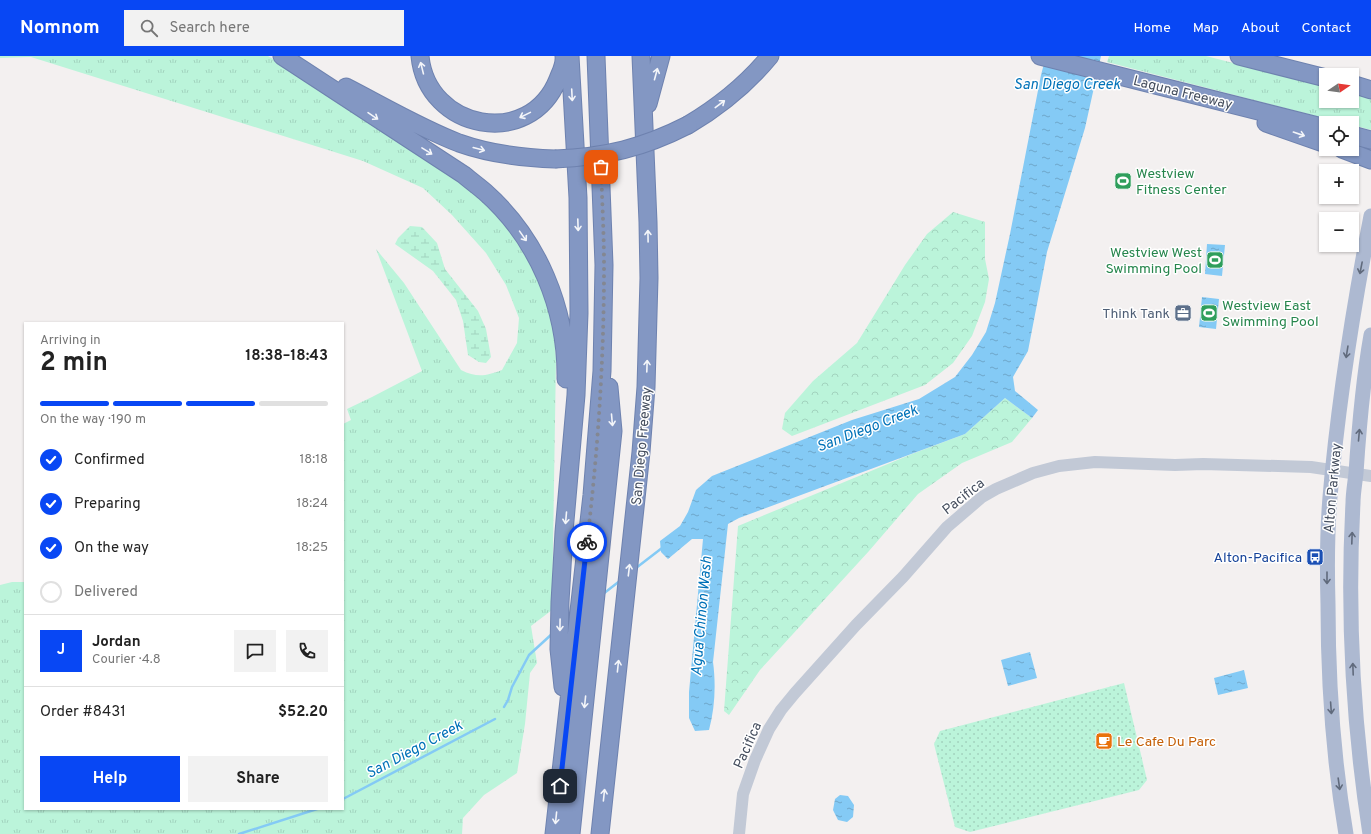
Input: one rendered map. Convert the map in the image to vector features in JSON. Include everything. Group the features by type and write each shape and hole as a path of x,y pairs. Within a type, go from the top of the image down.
{"highway":[{"path":"282,56 464,175 498,204 526,240 545,276 552,293 562,331 566,370 569,479"},
{"path":"286,56 411,120 460,143 497,153 527,158 555,159 582,158 615,153 660,138 688,125 705,115 733,94 748,81 770,56"},
{"path":"420,56 422,70 426,79 436,96 450,110 479,122 498,123 518,119 529,114 547,99 554,90 562,70 564,56"},
{"path":"566,723 560,649 560,602 576,395 579,284 578,205 570,56"},
{"path":"554,834 582,586 596,449 602,371 604,265 596,56"},
{"name":"San Diego Freeway","path":"600,834 632,544 646,387 648,330 648,222 641,56"},
{"path":"644,120 661,56"},
{"name":"Laguna Freeway","path":"1042,56 1319,126"},
{"path":"1239,56 1319,76"},
{"path":"1275,56 1319,69"},
{"path":"1359,86 1371,90"},
{"path":"1225,103 1262,122 1319,142"},
{"path":"1359,137 1371,140"},
{"path":"1359,155 1371,160"},
{"path":"571,834 613,430 603,325"}],"main road":[{"name":"Alton Parkway","path":"1346,834 1334,745 1329,663 1328,546 1333,470 1345,365 1356,292 1371,216"},
{"name":"Alton Parkway","path":"1370,834 1358,742 1352,645 1351,563 1353,502 1361,414 1371,335"}],"street":[{"name":"Pacifica","path":"739,834 744,794 755,760 769,729 781,710 948,527 982,497 996,489 1033,472 1055,466 1095,462 1310,467 1371,476"}],"green space":[{"path":"0,56 268,56 306,79 467,186 510,229 539,277 553,322 556,359 552,610 531,626 537,663 530,673 525,724 517,773 484,795 463,818 462,834 0,834 0,585 12,582 24,582 24,810 344,810 344,424 351,420 347,409 422,371 376,249 404,283 461,370 467,373 482,375 491,374 502,370 517,343 519,318 506,285 486,253 452,215 423,188 363,161 31,57 0,58"},
{"path":"1109,56 1206,56 1319,85 1319,108 1359,108 1359,95 1371,98 1371,130 1359,127 1359,116 1319,117 1107,62"},
{"path":"953,212 985,222 985,259 989,279 985,302 972,336 953,363 925,385 792,436 782,429 785,413 813,381 857,343 905,265 927,234"},
{"path":"410,226 422,227 437,243 445,269 478,311 486,329 491,357 486,363 479,362 468,355 463,321 456,300 433,271 395,244 398,238"},
{"path":"1005,398 1032,418 1012,442 962,463 918,494 869,551 760,670 729,715 724,711 738,526 912,454 965,434"},
{"path":"1124,683 1147,780 1139,790 970,832 955,827 934,744 940,731"}],"water":[{"name":"San Diego Creek","path":"1046,56 1101,56 1085,128 1047,252 1028,351 1013,377 1015,391 1038,410 1032,418 1005,398 965,434 739,518 728,524 713,662 715,687 713,713 709,730 695,731 689,718 689,692 703,539 692,539 668,559 661,552 660,541 680,526 688,512 696,490 712,476 852,420 919,399 955,377 972,355 986,332 995,303"},
{"name":"Westview West Swimming Pool","path":"1207,244 1225,245 1222,276 1205,274"},
{"name":"Westview East Swimming Pool","path":"1202,297 1219,299 1216,329 1199,327"},
{"path":"1030,652 1037,678 1008,686 1001,660"},
{"path":"1244,670 1248,688 1218,695 1214,678"},
{"path":"840,795 848,796 854,805 853,817 847,822 838,820 833,810 835,799"}],"waterway":[{"name":"San Diego Creek","path":"636,568 662,548"},
{"name":"San Diego Creek","path":"603,594 621,580"},
{"name":"San Diego Creek","path":"504,707 512,687 529,655 553,633"},
{"name":"San Diego Creek","path":"344,798 495,719"},
{"name":"San Diego Creek","path":"239,834 314,810"}],"way so far":[{"path":"587,542 599,413 602,356 604,265 601,167"}],"place":[{"name":"Westview Fitness Center","path":"1123,181"},
{"name":"Westview West Swimming Pool","path":"1215,260"},
{"name":"Think Tank","path":"1183,313"},
{"name":"Westview East Swimming Pool","path":"1209,313"},
{"name":"Alton-Pacifica","path":"1315,557"},
{"name":"Le Cafe Du Parc","path":"1104,741"}],"route":[{"path":"560,786 587,542"}],"water label":[{"name":"Agua Chinon Wash","path":"701,616"}]}
